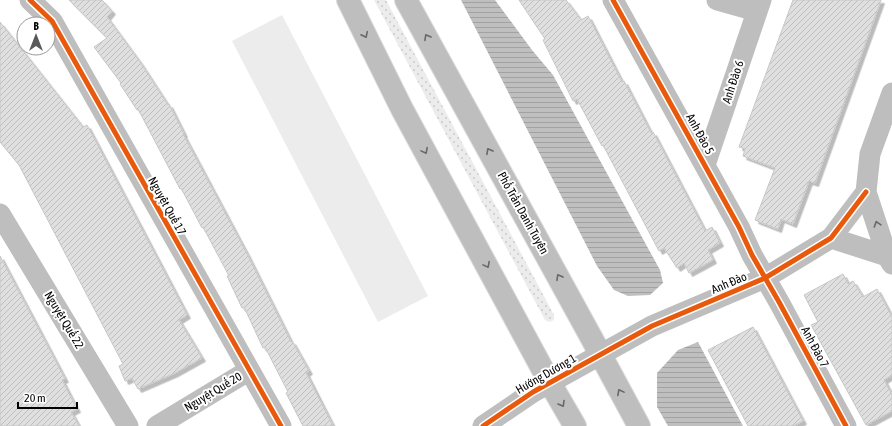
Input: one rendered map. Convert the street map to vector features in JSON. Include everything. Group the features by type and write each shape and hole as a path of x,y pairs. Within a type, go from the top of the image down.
{"main road":[{"path":"348,0 402,109 550,383 575,426"},
{"name":"Phố Trần Danh Tuyên","path":"406,0 639,426"}],"street":[{"name":"Nguyệt Quế 17","path":"30,0 52,21 280,426"},
{"name":"Anh Đào 5","path":"613,0 739,227 765,278"},
{"path":"717,0 759,6"},
{"name":"Anh Đào 6","path":"705,165 759,6"},
{"path":"890,260 866,192 870,154 892,93"},
{"name":"Anh Đào","path":"601,355 652,326 765,278 831,238 866,192"},
{"name":"Nguyệt Quế 22","path":"0,214 128,426"},
{"path":"831,238 890,260"},
{"name":"Anh Đào 7","path":"765,278 846,426"},
{"name":"Hướng Dương 1","path":"483,426 533,392 601,355"},
{"name":"Nguyệt Quế 20","path":"157,426 248,371"}],"shaded area":[{"path":"374,0 386,0 554,315 554,320 549,322 545,320"},
{"path":"461,0 495,0 532,50 553,75 660,270 663,283 650,295 628,296 614,290 597,266"},
{"path":"282,15 428,296 378,322 232,41"},
{"path":"698,342 743,426 668,426 657,407 657,373 678,350"}],"building":[{"path":"69,0 102,0 112,11 107,17 140,62 168,105 169,104 183,134 247,254 291,342 292,341 309,371 306,373 333,426 303,426 286,393 288,392 265,347 263,348 244,307 242,308 227,276 229,276 181,188 180,189 138,109 137,110 120,84 121,83 94,47 107,38"},
{"path":"519,0 566,0 581,20 588,16 622,82 624,81 651,133 653,132 705,231 712,227 720,243 708,250 713,260 689,273 684,263 677,268 664,248 659,251 577,99 573,101 543,40 545,39"},
{"path":"793,0 881,0 815,183 809,181 793,224 781,219 778,229 755,220 775,168 743,156 745,149 739,147"},
{"path":"0,22 16,42 16,56 27,56 83,127 87,125 187,315 179,320 202,358 175,373 138,389 132,378 125,381 119,366 123,364 19,165 0,142"},
{"path":"0,256 65,379 62,380 77,409 71,412 79,426 0,426"},
{"path":"843,274 848,284 853,281 863,297 877,289 892,317 892,375 884,380 892,395 892,411 866,425 811,325 818,322 804,295"},
{"path":"753,327 803,421 793,426 748,426 708,350"}],"cycle path":[{"path":"30,0 52,21 281,426"},
{"path":"613,0 739,227 752,255 846,426"},
{"path":"483,426 533,392 652,326 765,278 831,238 866,192"}]}
